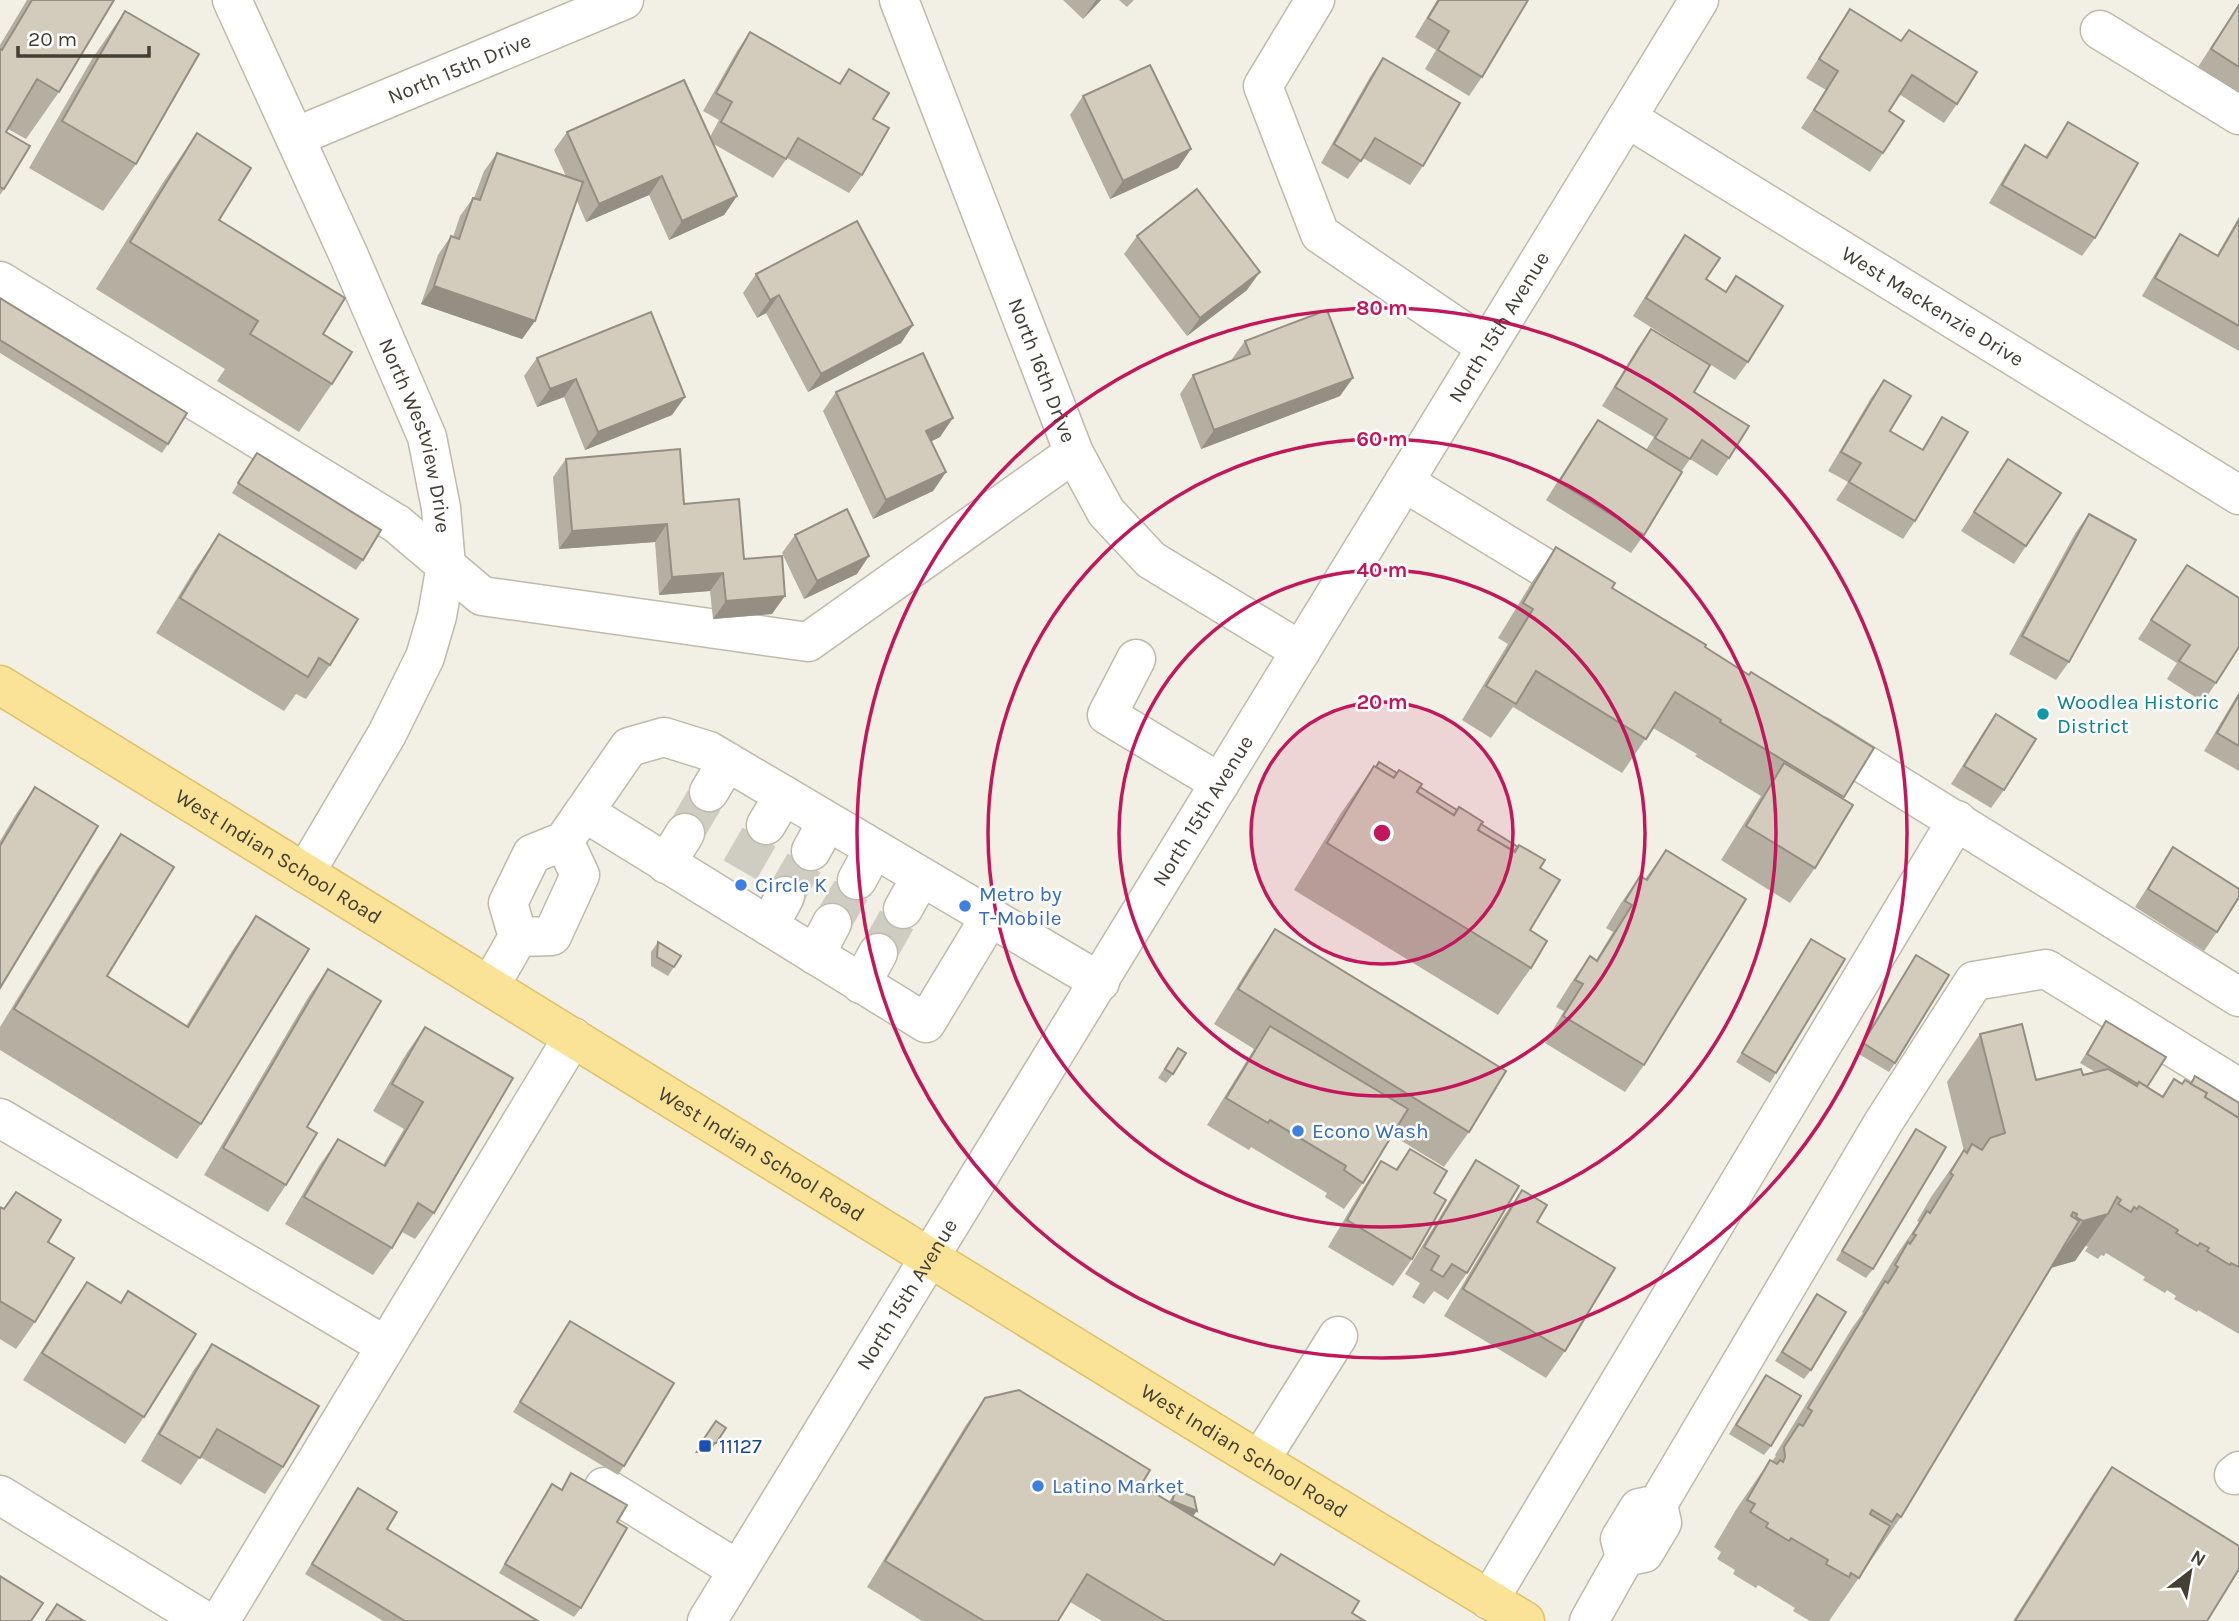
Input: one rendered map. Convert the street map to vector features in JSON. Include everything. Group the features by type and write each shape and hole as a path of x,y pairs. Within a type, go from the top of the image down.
{"main road":[{"name":"West Indian School Road","path":"0,685 1525,1621"}],"street":[{"name":"North Westview Drive","path":"232,0 349,256 427,436 442,508 446,565 437,616 425,657 387,734 305,873"},
{"name":"North 15th Drive","path":"295,137 624,0"},
{"name":"North 16th Drive","path":"898,0 1074,453 1106,512 1151,560 1301,651"},
{"path":"1315,0 1263,86 1320,234 1486,347"},
{"name":"North 15th Avenue","path":"707,1621 1699,0"},
{"path":"2100,30 2239,116"},
{"name":"West Mackenzie Drive","path":"1627,118 2239,495"},
{"path":"0,281 397,524 482,596 808,642 1074,453"},
{"path":"1404,482 1623,616"},
{"path":"1136,659 1107,716 1220,783"},
{"path":"1790,718 2239,997"},
{"path":"490,986 517,937 508,903 532,854 574,827 629,747 664,737 709,751 718,777 912,893 990,917 1100,982"},
{"path":"1489,1600 1957,820"},
{"path":"574,827 675,848 870,968 926,1023 990,917"},
{"path":"517,937 552,936 564,915 580,875 574,827"},
{"path":"1589,1621 1625,1557 1644,1553 1662,1523 1658,1504 1883,1123 1974,981 2046,969 2239,1088"},
{"path":"220,1621 573,1037"},
{"path":"0,1118 386,1346"},
{"path":"1260,1460 1338,1336"},
{"path":"604,1487 738,1570"},
{"path":"0,1495 205,1621"}],"building":[{"path":"32,0 114,0 59,92 37,79 6,132 30,146 4,189 0,187 0,49 2,50"},
{"path":"1439,0 1528,0 1482,77 1438,50 1449,31 1428,18"},
{"path":"2239,5 2239,67 2211,49"},
{"path":"1850,9 1901,41 1909,30 1977,72 1957,104 1912,75 1889,111 1904,121 1883,153 1814,110 1838,71 1819,59"},
{"path":"125,11 199,54 136,164 62,121"},
{"path":"750,32 840,84 849,69 889,93 873,119 889,128 862,175 798,138 786,159 721,122 732,102 716,93"},
{"path":"1383,58 1460,103 1423,166 1375,138 1361,161 1334,144"},
{"path":"1150,65 1191,149 1123,181 1083,96"},
{"path":"684,80 737,196 682,221 662,176 599,204 567,132"},
{"path":"2068,122 2138,163 2095,238 2002,185 2025,145 2047,158"},
{"path":"197,133 251,168 219,220 345,298 323,334 352,352 332,384 250,334 258,321 130,242"},
{"path":"497,153 583,182 535,321 434,286 451,236 459,239 473,198 480,200"},
{"path":"1197,189 1260,272 1200,318 1137,236"},
{"path":"2239,220 2239,326 2155,278 2180,234 2218,256"},
{"path":"857,221 913,325 821,374 779,295 770,300 756,274"},
{"path":"1685,235 1720,258 1706,279 1726,292 1736,276 1783,306 1748,362 1646,298"},
{"path":"0,298 187,413 168,444 0,340"},
{"path":"1327,310 1353,378 1214,430 1193,375 1250,354 1245,341"},
{"path":"651,312 685,397 598,432 576,379 550,389 537,358"},
{"path":"1651,329 1710,365 1694,392 1749,426 1729,458 1702,440 1690,459 1655,438 1667,419 1615,387"},
{"path":"923,353 953,418 926,431 946,472 886,500 836,392"},
{"path":"1884,380 1911,396 1890,431 1923,450 1942,417 1968,432 1915,521 1849,482 1861,463 1841,452"},
{"path":"1598,420 1682,472 1644,535 1559,482"},
{"path":"680,449 684,504 739,499 744,559 782,556 785,596 726,601 723,573 672,577 667,524 572,531 566,459"},
{"path":"257,453 381,530 363,560 238,483"},
{"path":"2008,459 2061,493 2026,546 1974,512"},
{"path":"847,509 869,556 817,581 795,535"},
{"path":"2089,514 2136,540 2069,662 2022,636"},
{"path":"219,534 358,619 330,665 319,658 308,677 180,598"},
{"path":"1556,547 1615,583 1612,588 1706,645 1705,647 1749,675 1751,672 1874,748 1844,797 1675,692 1646,739 1536,671 1516,704 1486,686 1533,609 1523,603"},
{"path":"2187,565 2239,598 2239,647 2216,683 2179,661 2190,645 2151,620"},
{"path":"2239,695 2239,746 2217,733"},
{"path":"1996,714 2036,739 2004,790 1964,766"},
{"path":"1379,762 1397,773 1394,778 1376,767"},
{"path":"1784,763 1853,805 1815,868 1746,826"},
{"path":"1374,766 1394,778 1399,770 1422,784 1417,792 1454,815 1459,807 1483,822 1478,830 1515,852 1519,845 1545,860 1540,868 1560,880 1530,930 1547,941 1531,968 1327,843"},
{"path":"35,787 98,826 0,988 0,846"},
{"path":"1420,787 1457,810 1454,815 1417,792"},
{"path":"1481,824 1518,847 1514,851 1478,830"},
{"path":"121,834 174,867 107,976 188,1027 256,916 309,949 201,1124 14,1009"},
{"path":"2173,847 2239,889 2239,897 2217,932 2148,889"},
{"path":"1666,850 1746,899 1644,1065 1563,1016 1583,984 1575,980 1590,956 1597,961 1632,905 1625,901 1640,876 1647,880"},
{"path":"1275,929 1506,1071 1469,1132 1238,989"},
{"path":"1811,939 1845,959 1776,1073 1742,1053"},
{"path":"658,942 681,956 674,967 657,957"},
{"path":"1916,955 1949,975 1895,1063 1863,1043"},
{"path":"328,969 381,1001 307,1127 317,1133 286,1185 223,1148"},
{"path":"2106,1021 2166,1057 2147,1087 2087,1054"},
{"path":"2022,1024 2036,1080 2081,1069 2083,1075 2108,1069 2137,1086 2139,1082 2163,1097 2174,1079 2182,1084 2185,1080 2207,1093 2205,1097 2239,1118 2239,1267 2231,1263 2230,1265 2207,1251 2209,1248 2200,1243 2198,1246 2176,1233 2178,1230 2139,1206 2137,1209 2134,1207 2131,1212 2118,1204 2121,1200 2117,1197 2108,1214 2083,1221 2073,1212 2071,1216 2079,1221 1901,1517 1897,1514 1892,1522 1872,1510 1870,1514 1890,1526 1859,1578 1851,1573 1849,1577 1826,1564 1828,1560 1766,1527 1768,1523 1750,1512 1755,1504 1747,1500 1770,1460 1777,1464 1780,1460 1783,1462 1784,1447 1799,1424 1803,1426 1812,1411 1808,1408 1885,1281 1888,1283 1898,1267 1895,1265 1908,1242 1910,1244 1916,1235 1913,1234 1927,1211 1930,1213 1953,1175 1950,1173 1964,1150 1967,1153 1972,1144 1982,1150 1990,1138 2005,1133 1980,1034"},
{"path":"1270,1026 1408,1109 1363,1183 1344,1170 1346,1166 1270,1120 1268,1123 1226,1098"},
{"path":"425,1027 513,1078 434,1213 418,1203 392,1248 304,1197 338,1139 385,1166 423,1102 392,1084"},
{"path":"1178,1048 1186,1053 1173,1074 1165,1069"},
{"path":"2195,1076 2239,1103 2239,1118 2205,1097 2207,1093 2191,1084"},
{"path":"1916,1129 1946,1147 1873,1269 1842,1251"},
{"path":"1410,1149 1447,1171 1434,1193 1446,1200 1412,1259 1347,1220 1381,1161 1397,1170"},
{"path":"1476,1160 1519,1186 1467,1273 1452,1264 1443,1277 1431,1270 1439,1256 1424,1247"},
{"path":"1522,1190 1547,1205 1537,1222 1615,1268 1565,1351 1463,1289"},
{"path":"16,1192 61,1220 48,1242 74,1258 35,1322 0,1301 0,1207 4,1209"},
{"path":"87,1282 121,1303 128,1291 196,1334 144,1417 42,1353"},
{"path":"1817,1294 1846,1312 1811,1370 1782,1352"},
{"path":"570,1321 674,1383 624,1466 520,1402"},
{"path":"212,1344 319,1406 283,1467 217,1429 200,1458 159,1434"},
{"path":"1766,1375 1801,1396 1771,1446 1736,1425"},
{"path":"1019,1390 1150,1470 1141,1485 1274,1565 1281,1554 1359,1601 1352,1613 1365,1621 1165,1621 1087,1574 1058,1621 984,1621 885,1561 985,1398"},
{"path":"716,1421 726,1428 716,1443 701,1443"},
{"path":"2112,1467 2239,1546 2239,1569 2207,1621 2015,1621"},
{"path":"571,1473 627,1505 617,1522 627,1528 581,1608 505,1564 552,1484 562,1490"},
{"path":"358,1488 397,1512 387,1529 538,1621 405,1621 312,1564"},
{"path":"1176,1490 1194,1497 1197,1511 1172,1501"},
{"path":"0,1576 43,1603 31,1621 0,1621"},
{"path":"57,1604 84,1621 46,1621"}],"tunnel":[{"path":"685,833 709,792"},
{"path":"740,870 766,825"},
{"path":"785,896 811,851"},
{"path":"832,923 857,880"},
{"path":"878,953 903,909"}],"place":[{"name":"Woodlea Historic District","path":"2043,714"},
{"name":"Circle K","path":"741,885"},
{"name":"Metro by T-Mobile","path":"965,906"},
{"name":"Econo Wash","path":"1298,1131"},
{"name":"11127","path":"705,1446"},
{"name":"Latino Market","path":"1038,1486"}]}
